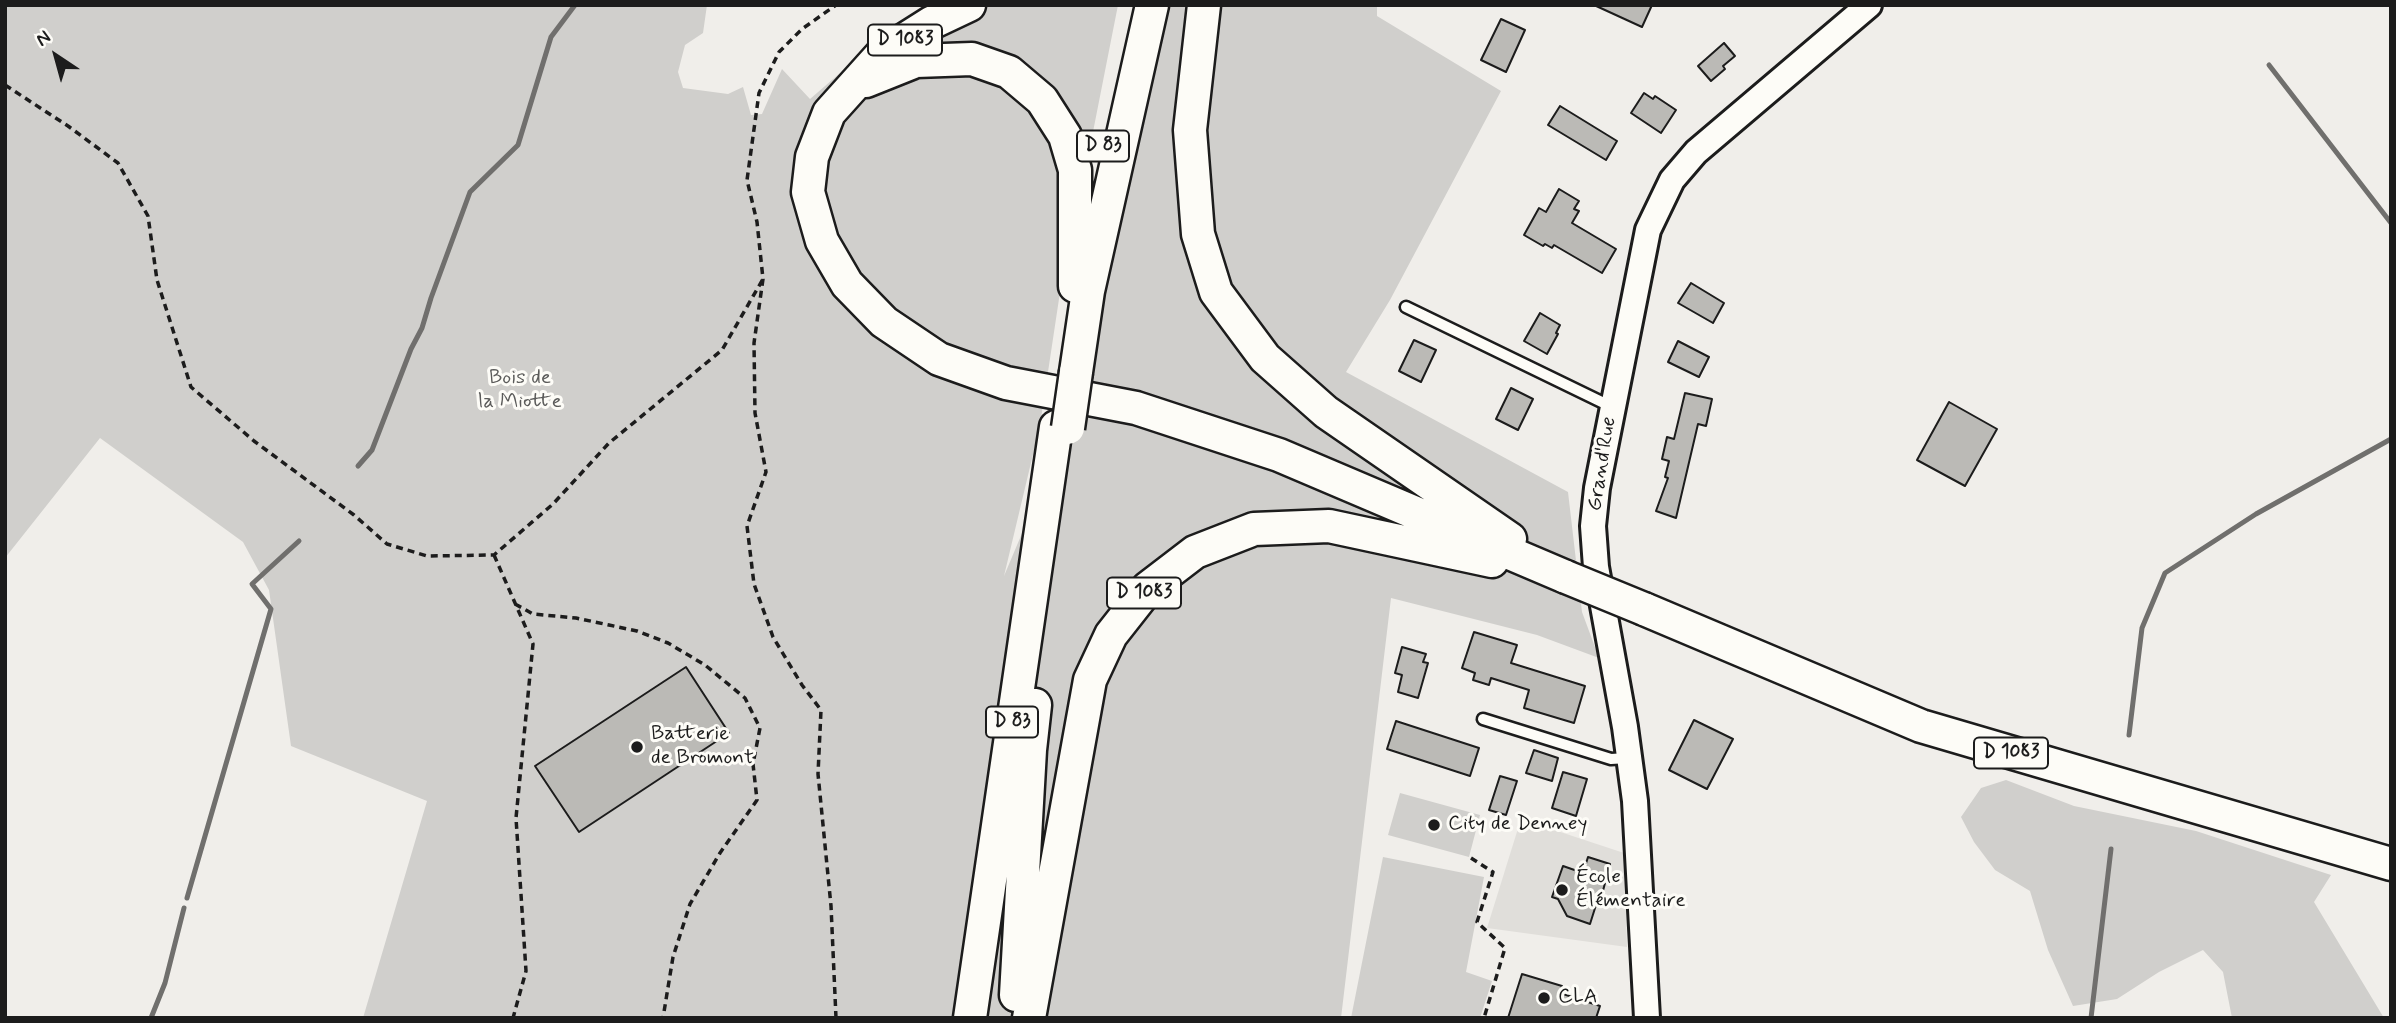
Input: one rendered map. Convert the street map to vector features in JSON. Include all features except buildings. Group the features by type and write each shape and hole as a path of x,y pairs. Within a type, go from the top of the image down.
{"main road":[{"name":"D 1083","path":"969,5 932,23 882,54 851,88 830,113 813,157 808,192 821,241 846,284 884,322 939,359 1006,383 1136,408 1279,455 1921,726 2391,863"},
{"name":"D 83","path":"970,1018 1062,427 1075,286 1131,5"},
{"name":"D 83","path":"1069,372 1152,5"},
{"name":"D 1083","path":"1204,5 1190,130 1198,234 1216,292 1265,358 1326,412 1566,577"},
{"name":"D 1083","path":"851,88 916,61 972,59 1009,72 1042,100 1065,136 1075,170 1075,286"},
{"name":"D 83","path":"1014,1018 1030,750 1062,427"},
{"name":"D 1083","path":"1029,1018 1090,680 1111,635 1148,588 1195,552 1254,529 1329,526 1566,577"}],"street":[{"name":"Grand'Rue","path":"1647,1018 1634,801 1596,566 1593,526 1597,488 1648,230 1672,180 1696,152 1869,5"}],"lane":[{"path":"1406,307 1613,407"},
{"path":"1483,719 1611,759 1629,758"}],"path":[{"path":"836,5 803,29 779,52 759,93 747,180 757,222 763,279 754,343 755,413 765,472 747,526 754,583 773,637 802,685 821,710 818,774 831,906 836,1018"},
{"path":"5,85 118,163 148,216 157,280 191,387 254,441 354,514 387,544 427,556 494,555 553,504 609,443 722,350 763,279"},
{"path":"494,555 533,644 516,818 526,971 513,1018"},
{"path":"515,604 533,614 618,626 668,643 705,665 745,698 760,727 753,764 757,800 720,853 690,904 673,957 663,1018"},
{"path":"1471,858 1493,872 1477,922 1505,948 1484,1018"}],"shaded area":[{"name":"École Élémentaire","path":"1521,819 1624,853 1627,947 1487,928"}],"green space":[{"name":"Bois de la Miotte","path":"5,5 707,5 703,33 685,45 678,72 683,88 728,94 743,87 751,115 762,114 782,69 810,99 869,48 948,5 1118,5 1090,147 1066,232 1062,279 1040,425 1004,576 1085,384 1155,5 1377,5 1377,16 1501,91 1390,300 1346,372 1568,492 1582,612 1599,658 1537,635 1391,598 1341,1018 363,1018 427,801 291,746 269,590 243,542 100,438 5,558"},
{"path":"2006,780 2074,806 2196,831 2331,875 2314,902 2384,1018 2232,1018 2223,972 2203,950 2159,972 2117,999 2073,1006 2048,950 2030,891 1995,870 1974,842 1961,817 1981,788"},
{"name":"City de Denney","path":"1400,793 1480,815 1469,857 1388,835"},
{"path":"1383,857 1484,877 1466,972 1492,981 1480,1018 1351,1018"}],"waterway":[{"path":"358,466 372,450 411,349 422,328 470,192 518,145 551,37 575,5"},
{"path":"2269,65 2391,223"},
{"path":"2129,735 2142,628 2165,573 2256,514 2391,439"},
{"path":"187,898 271,609 252,584 299,541"},
{"path":"2091,1018 2111,849"},
{"path":"151,1018 165,983 184,908"}],"place":[{"name":"Batterie de Bromont","path":"637,747"},
{"name":"City de Denney","path":"1434,825"},
{"name":"École Élémentaire","path":"1562,890"},
{"name":"CLA","path":"1544,998"}]}
